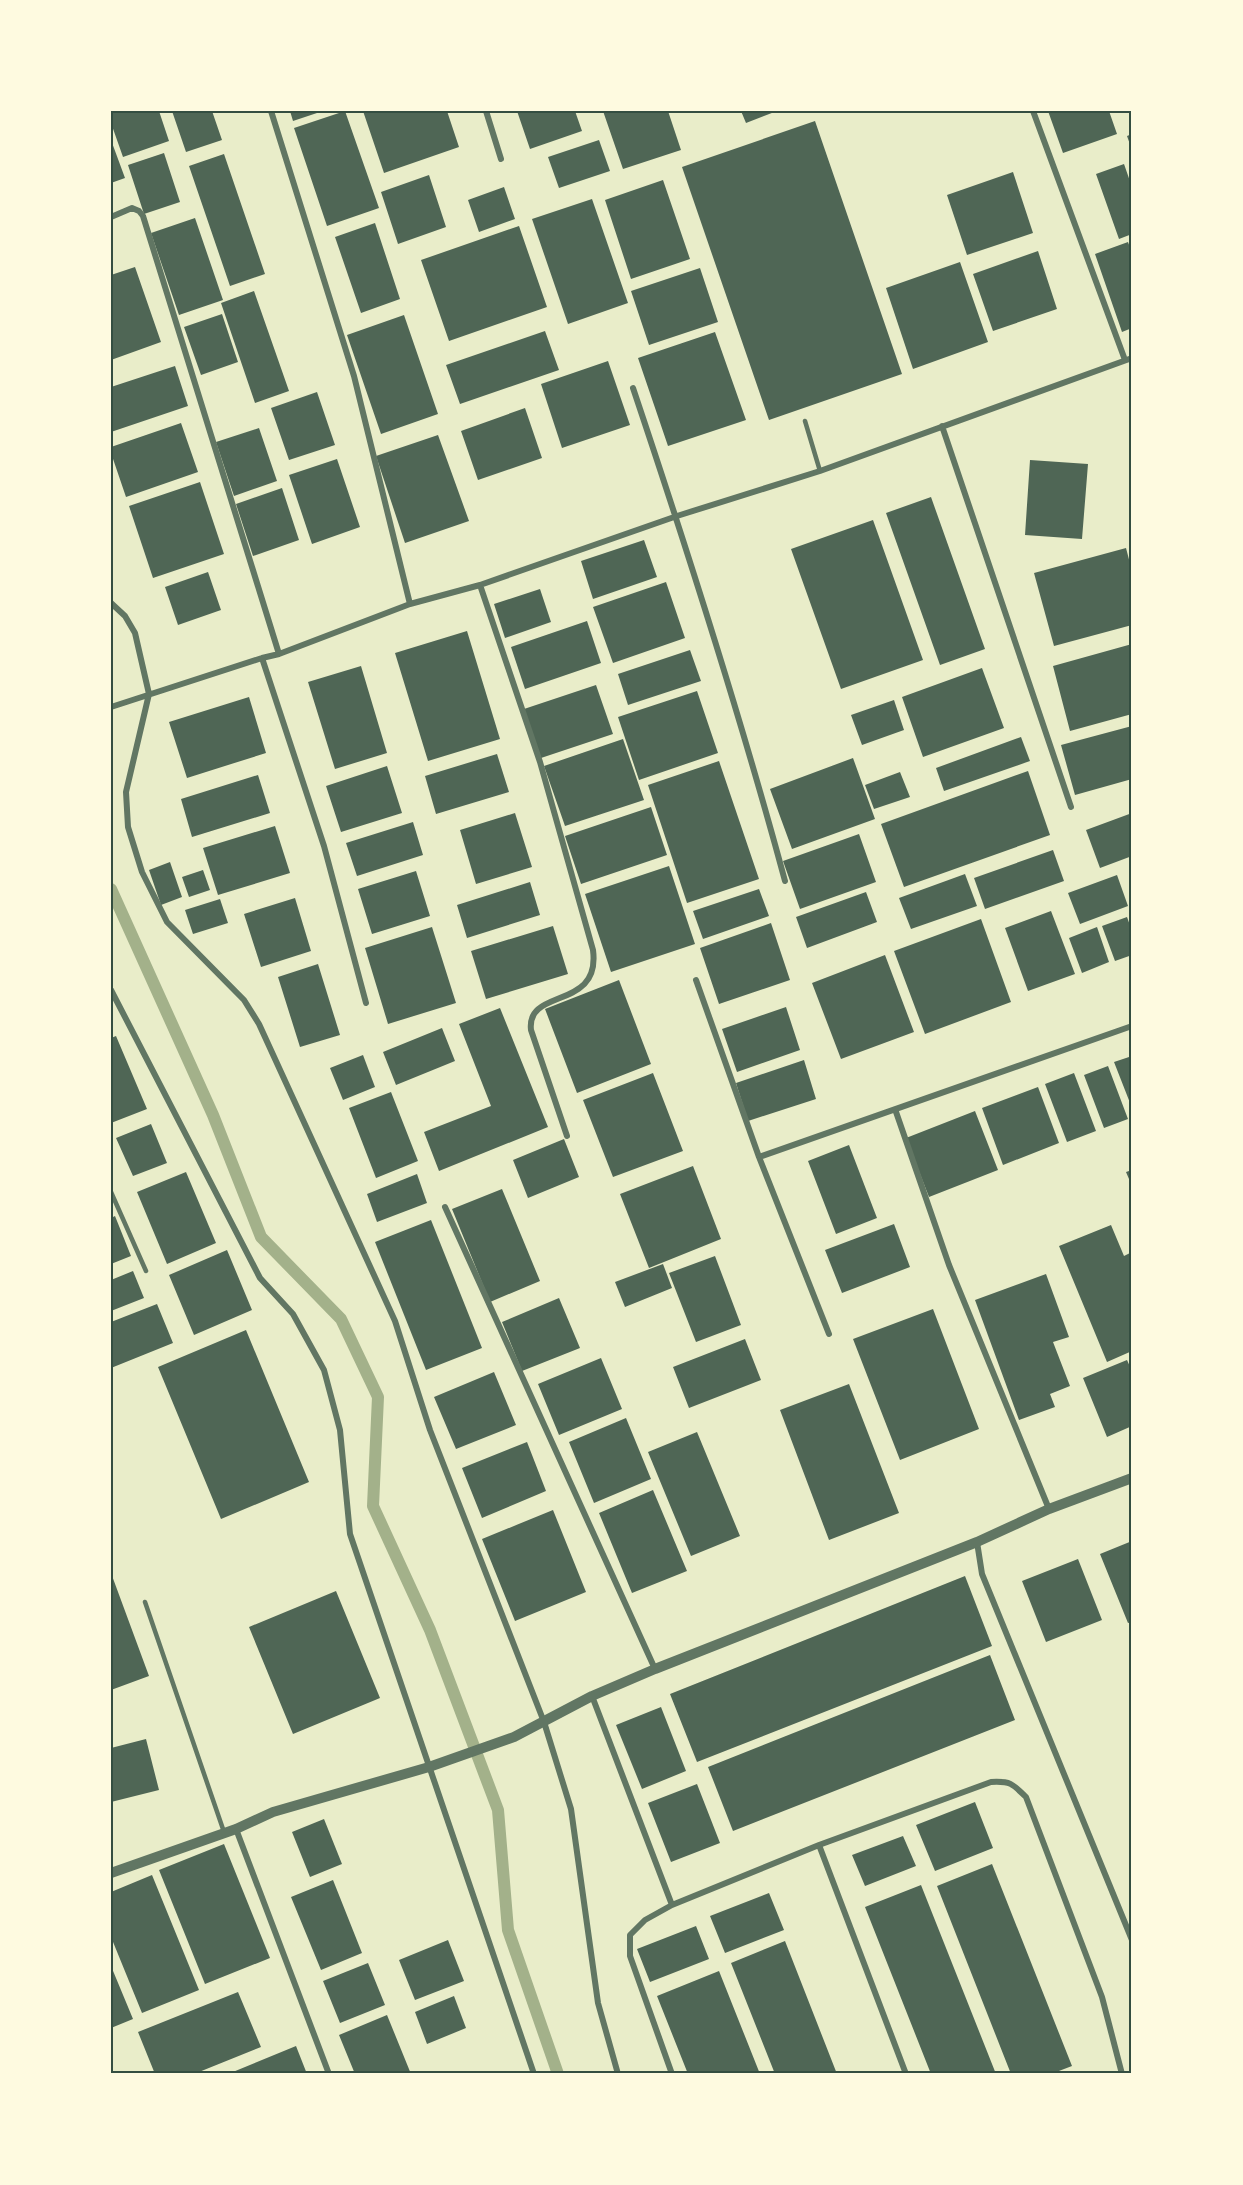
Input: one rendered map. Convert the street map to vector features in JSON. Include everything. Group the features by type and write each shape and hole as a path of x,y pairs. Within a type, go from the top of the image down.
{"street":[{"path":"271,111 354,376 410,604"},
{"path":"486,111 501,159"},
{"path":"111,707 279,654 410,604 480,585 677,516 820,471 1128,359 1033,111"},
{"path":"111,217 132,208 139,211 142,216 279,654"},
{"path":"633,388 677,516 747,741 786,881"},
{"path":"942,426 1071,807"},
{"path":"480,585 540,762 593,950 595,963 592,977 584,987 545,1005 533,1013 530,1021 531,1030 567,1136"},
{"path":"111,603 125,616 135,633 149,694 126,792 128,827 142,872 167,922 244,1000 259,1024 395,1321 430,1430 544,1722 571,1809 598,2003 618,2074"},
{"path":"262,658 324,846 366,1003"},
{"path":"696,980 759,1157 829,1334"},
{"path":"111,990 260,1278 293,1314 324,1370 340,1430 350,1534 534,2074"},
{"path":"759,1157 1132,1026"},
{"path":"894,1109 949,1265 1049,1509"},
{"path":"445,1207 655,1669"},
{"path":"111,1873 236,1829 273,1812 429,1767 514,1737 592,1696 655,1669 977,1542 1049,1509 1132,1478"},
{"path":"977,1542 982,1574 1129,1921 1132,1940"},
{"path":"592,1696 672,1905"},
{"path":"672,2074 630,1956 630,1935 645,1920 672,1905 819,1845 991,1782 1007,1781 1015,1785 1026,1797 1102,1997 1122,2074"},
{"path":"236,1829 329,2074"},
{"path":"819,1845 906,2074"}],"lane":[{"path":"805,421 820,471"},
{"path":"111,1192 146,1271"},
{"path":"145,1602 224,1833"}],"building":[{"path":"111,111 159,111 169,141 123,157 111,123"},
{"path":"172,111 212,111 222,140 186,152"},
{"path":"290,111 323,111 293,121"},
{"path":"345,111 379,208 327,226 294,128"},
{"path":"363,111 447,111 459,147 384,173"},
{"path":"517,111 575,111 582,131 530,149"},
{"path":"603,111 668,111 681,150 623,169"},
{"path":"741,111 777,111 746,123"},
{"path":"1048,111 1109,111 1117,134 1063,153"},
{"path":"815,121 902,374 769,420 682,167"},
{"path":"1132,134 1132,150 1127,136"},
{"path":"111,140 125,178 111,183"},
{"path":"599,140 610,171 559,188 548,157"},
{"path":"164,153 180,202 144,214 128,165"},
{"path":"224,154 265,274 230,286 189,166"},
{"path":"1124,164 1132,187 1132,234 1119,239 1096,174"},
{"path":"1013,172 1033,233 967,255 947,195"},
{"path":"429,175 446,227 398,244 381,192"},
{"path":"663,180 690,259 631,279 605,200"},
{"path":"504,187 515,219 479,232 468,200"},
{"path":"592,199 628,303 568,324 532,219"},
{"path":"195,218 223,300 179,315 151,233"},
{"path":"375,223 400,299 361,313 335,237"},
{"path":"519,226 547,307 449,341 421,260"},
{"path":"1128,242 1132,253 1132,328 1122,332 1095,254"},
{"path":"1038,251 1057,309 993,331 973,274"},
{"path":"960,262 988,342 913,369 886,288"},
{"path":"135,267 161,342 111,360 111,275"},
{"path":"700,268 718,322 649,345 631,291"},
{"path":"254,291 289,391 255,403 221,303"},
{"path":"222,314 238,362 201,375 184,327"},
{"path":"404,315 438,414 381,434 347,335"},
{"path":"545,331 559,370 460,404 446,365"},
{"path":"715,332 746,420 668,446 638,358"},
{"path":"608,361 630,425 562,448 541,384"},
{"path":"175,366 188,406 111,432 111,387"},
{"path":"317,392 335,445 289,460 271,408"},
{"path":"525,408 542,458 478,480 461,431"},
{"path":"181,423 198,472 126,497 111,447"},
{"path":"259,428 277,481 234,496 216,442"},
{"path":"438,435 469,521 405,543 376,456"},
{"path":"337,459 360,527 312,544 289,475"},
{"path":"1030,460 1088,464 1082,539 1025,535"},
{"path":"200,482 224,554 153,578 129,506"},
{"path":"282,488 299,540 253,556 236,504"},
{"path":"931,497 985,649 940,665 886,513"},
{"path":"873,520 923,660 841,689 791,549"},
{"path":"644,540 657,577 593,599 581,561"},
{"path":"1126,548 1132,571 1132,625 1054,646 1034,573"},
{"path":"208,572 221,610 178,625 165,587"},
{"path":"666,582 685,638 613,663 593,607"},
{"path":"540,589 551,622 505,638 494,604"},
{"path":"587,621 601,663 525,689 511,647"},
{"path":"467,631 500,739 428,761 395,653"},
{"path":"1132,644 1132,714 1070,731 1053,666"},
{"path":"690,650 701,681 628,705 618,674"},
{"path":"361,666 387,753 335,769 308,682"},
{"path":"982,668 1004,728 923,757 902,697"},
{"path":"596,685 613,734 541,758 524,709"},
{"path":"697,691 718,753 639,780 618,717"},
{"path":"249,697 266,753 187,778 169,722"},
{"path":"894,700 904,730 862,745 851,715"},
{"path":"1132,726 1132,779 1075,795 1061,745"},
{"path":"1021,737 1030,761 944,791 936,768"},
{"path":"623,739 644,800 565,826 544,766"},
{"path":"497,754 509,792 436,814 425,776"},
{"path":"853,758 875,819 792,849 770,789"},
{"path":"719,761 759,879 687,903 648,785"},
{"path":"387,766 402,813 341,832 326,786"},
{"path":"1028,771 1050,835 904,887 881,824"},
{"path":"900,772 910,797 874,809 865,785"},
{"path":"258,775 270,813 192,837 181,799"},
{"path":"651,807 667,855 581,884 565,836"},
{"path":"515,813 532,867 476,884 460,830"},
{"path":"1132,813 1132,856 1100,868 1086,830"},
{"path":"413,822 423,855 357,876 346,843"},
{"path":"275,826 290,873 218,895 203,848"},
{"path":"859,834 876,882 800,909 783,861"},
{"path":"1053,850 1064,881 985,909 974,878"},
{"path":"170,862 182,897 161,905 149,870"},
{"path":"669,866 695,944 611,972 585,894"},
{"path":"203,870 210,890 189,897 182,877"},
{"path":"416,871 430,916 372,934 358,889"},
{"path":"965,874 977,906 911,929 899,898"},
{"path":"1117,875 1128,906 1080,924 1068,893"},
{"path":"530,882 540,915 467,938 457,905"},
{"path":"759,889 769,916 703,939 693,911"},
{"path":"866,892 877,922 807,948 796,917"},
{"path":"295,898 311,951 261,967 244,914"},
{"path":"220,899 228,923 193,934 185,910"},
{"path":"1051,911 1075,974 1028,991 1005,928"},
{"path":"1127,917 1132,931 1132,955 1115,961 1102,926"},
{"path":"981,919 1011,1002 925,1034 894,951"},
{"path":"771,923 790,980 719,1004 700,948"},
{"path":"553,926 568,974 486,999 471,951"},
{"path":"432,927 456,1003 388,1024 365,948"},
{"path":"1097,927 1109,962 1082,973 1069,938"},
{"path":"885,955 914,1032 841,1059 812,983"},
{"path":"318,964 340,1035 300,1047 278,977"},
{"path":"619,980 651,1064 577,1093 545,1009"},
{"path":"786,1007 800,1050 737,1072 722,1029"},
{"path":"500,1008 548,1127 439,1171 424,1132 491,1106 459,1024"},
{"path":"442,1028 455,1061 396,1085 383,1052"},
{"path":"116,1036 147,1109 111,1123 111,1038"},
{"path":"363,1055 375,1087 343,1100 330,1068"},
{"path":"1132,1056 1132,1108 1114,1062"},
{"path":"804,1060 816,1099 748,1121 736,1083"},
{"path":"1108,1066 1128,1119 1104,1128 1084,1075"},
{"path":"653,1073 683,1151 613,1177 583,1100"},
{"path":"1074,1073 1096,1131 1067,1142 1045,1084"},
{"path":"1038,1087 1059,1143 1003,1165 982,1108"},
{"path":"391,1092 418,1161 376,1178 349,1108"},
{"path":"975,1111 998,1170 929,1197 906,1138"},
{"path":"151,1124 167,1163 133,1176 116,1138"},
{"path":"564,1139 579,1177 528,1198 513,1160"},
{"path":"849,1145 877,1218 836,1234 808,1161"},
{"path":"693,1166 721,1239 649,1268 620,1194"},
{"path":"1132,1170 1132,1186 1126,1172"},
{"path":"186,1172 216,1243 167,1264 137,1192"},
{"path":"417,1174 427,1203 377,1222 367,1194"},
{"path":"502,1189 540,1281 490,1302 452,1209"},
{"path":"115,1216 131,1256 111,1264 111,1218"},
{"path":"431,1220 482,1348 426,1370 375,1242"},
{"path":"894,1224 910,1267 842,1293 825,1250"},
{"path":"1111,1225 1124,1256 1132,1252 1132,1351 1107,1362 1059,1246"},
{"path":"227,1250 252,1310 194,1335 169,1275"},
{"path":"715,1256 741,1325 696,1342 669,1273"},
{"path":"663,1264 672,1288 625,1307 615,1282"},
{"path":"133,1271 144,1298 111,1311 111,1280"},
{"path":"1046,1274 1069,1337 1053,1342 1070,1386 1050,1394 1055,1407 1019,1420 975,1300"},
{"path":"559,1298 580,1348 522,1371 502,1322"},
{"path":"157,1304 173,1343 111,1368 111,1322"},
{"path":"933,1309 979,1429 900,1460 853,1339"},
{"path":"246,1330 309,1482 221,1519 158,1367"},
{"path":"745,1339 761,1380 689,1408 673,1367"},
{"path":"601,1358 622,1409 559,1435 538,1384"},
{"path":"1127,1360 1132,1371 1132,1426 1107,1437 1083,1378"},
{"path":"494,1372 516,1425 456,1449 434,1397"},
{"path":"849,1384 899,1513 829,1540 780,1410"},
{"path":"626,1418 651,1479 594,1503 569,1442"},
{"path":"697,1432 740,1536 691,1556 648,1452"},
{"path":"527,1442 546,1491 482,1518 462,1468"},
{"path":"653,1490 687,1571 632,1593 599,1513"},
{"path":"553,1510 586,1592 515,1621 482,1539"},
{"path":"1132,1541 1132,1622 1128,1623 1100,1554"},
{"path":"1078,1559 1102,1620 1046,1642 1022,1581"},
{"path":"111,1573 149,1676 111,1690"},
{"path":"965,1576 992,1646 697,1762 670,1694"},
{"path":"336,1591 380,1698 293,1734 249,1627"},
{"path":"990,1655 1015,1720 733,1831 708,1767"},
{"path":"661,1707 686,1771 642,1789 616,1725"},
{"path":"146,1739 159,1790 111,1802 111,1748"},
{"path":"697,1784 720,1843 671,1862 648,1803"},
{"path":"975,1802 993,1848 935,1871 916,1825"},
{"path":"324,1819 342,1864 310,1877 292,1832"},
{"path":"903,1836 916,1866 865,1886 852,1855"},
{"path":"224,1844 270,1958 205,1984 159,1870"},
{"path":"992,1864 1072,2066 1051,2074 1011,2074 937,1886"},
{"path":"152,1875 199,1990 142,2013 111,1937 111,1892"},
{"path":"333,1880 362,1953 321,1970 291,1897"},
{"path":"921,1885 996,2074 931,2074 865,1907"},
{"path":"769,1893 784,1930 725,1953 710,1916"},
{"path":"696,1926 709,1959 650,1982 637,1949"},
{"path":"448,1940 464,1981 415,2000 399,1960"},
{"path":"785,1941 837,2074 775,2074 731,1963"},
{"path":"368,1963 385,2005 340,2023 323,1981"},
{"path":"111,1966 133,2019 111,2028"},
{"path":"719,1971 760,2074 688,2074 657,1996"},
{"path":"238,1992 261,2047 194,2074 155,2074 138,2032"},
{"path":"454,1996 466,2028 427,2044 415,2012"},
{"path":"387,2015 411,2074 355,2074 339,2035"},
{"path":"296,2046 307,2074 228,2074"}],"waterway":[{"path":"111,889 213,1115 261,1237 341,1319 378,1397 373,1506 430,1630 498,1810 508,1930 558,2074"}]}
